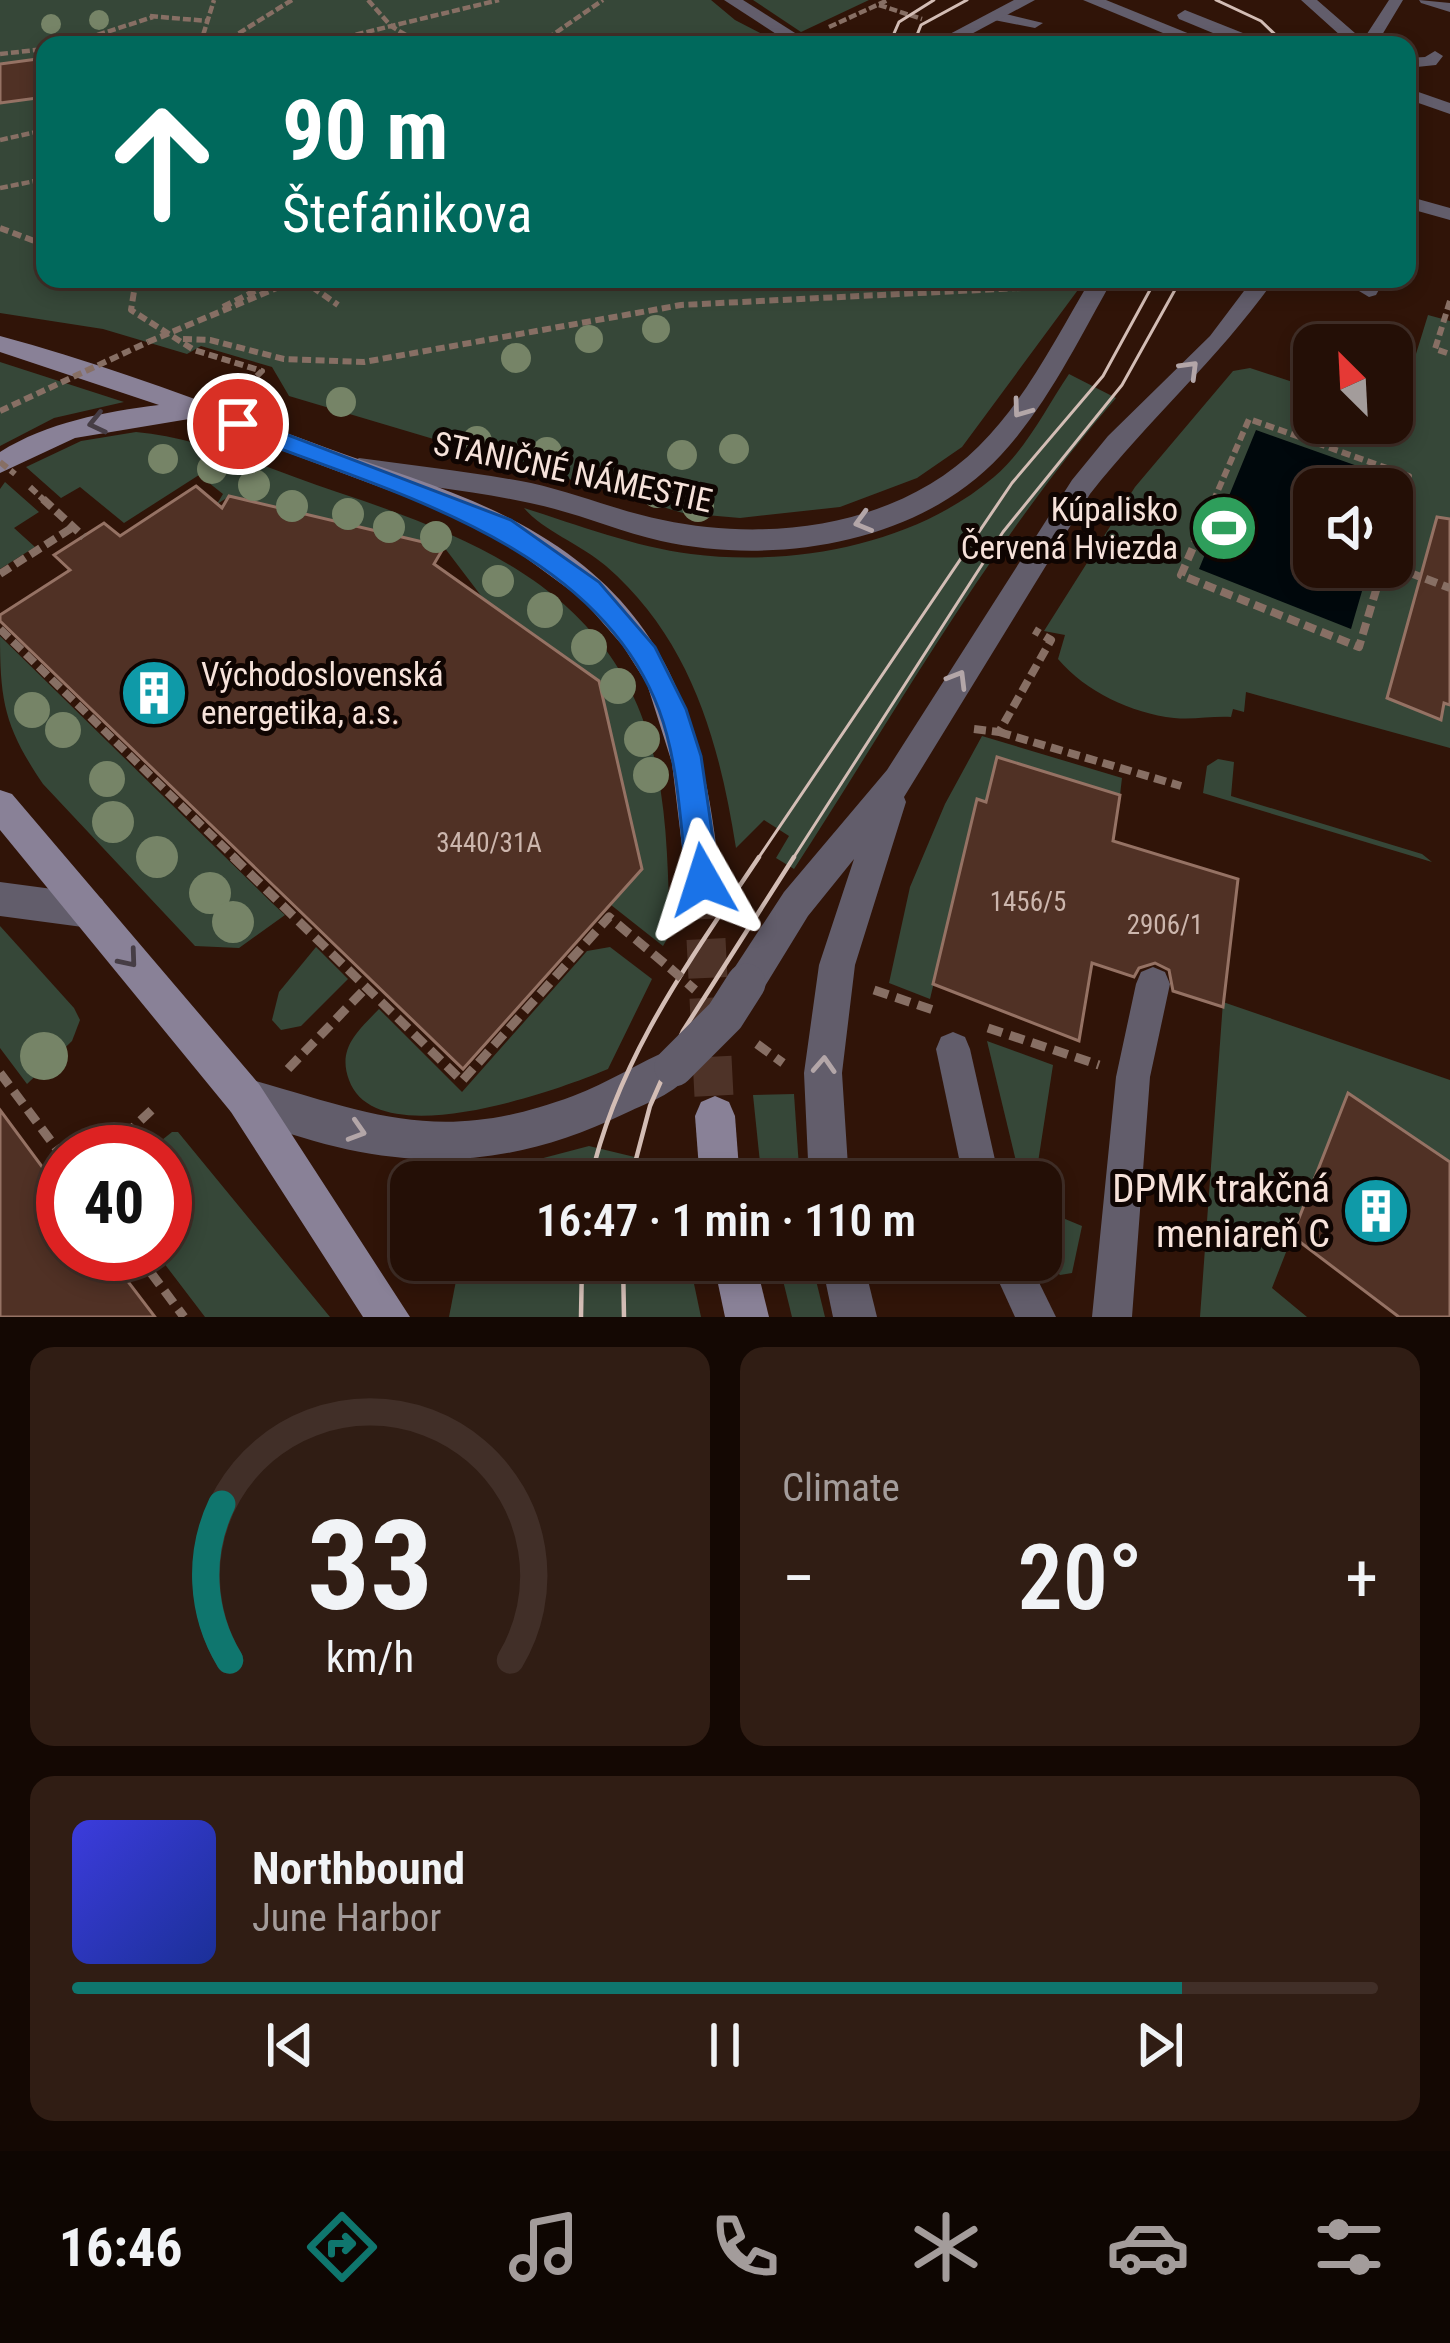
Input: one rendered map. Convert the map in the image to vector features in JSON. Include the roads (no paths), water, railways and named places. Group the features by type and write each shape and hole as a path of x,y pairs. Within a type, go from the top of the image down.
{"street":[{"path":"732,0 790,36"},
{"path":"955,36 1027,0"},
{"path":"1091,0 1185,36"},
{"path":"1147,0 1235,36"},
{"name":"STANIČNÉ NÁMESTIE","path":"347,465 535,494 697,536 794,537 859,524 924,499 984,455 1068,343 1097,288"},
{"path":"252,1100 376,1137 445,1142 567,1120 674,1067 725,1016 796,904 898,780 1081,487 1117,442 1218,341 1248,288"},
{"path":"0,344 202,410 476,515 529,542 590,589 646,655 672,709 693,794 703,880"},
{"path":"5,467 38,442 95,423 202,410"},
{"path":"828,1161 823,1073 837,965 898,780"},
{"path":"0,805 252,1100 388,1317"},
{"path":"0,899 90,911"},
{"path":"715,1116 718,1161"},
{"path":"739,1281 747,1317"},
{"path":"847,1281 855,1317"}],"lane":[{"path":"1308,0 1353,36"},
{"path":"1426,0 1450,8"},
{"path":"1370,36 1393,1"},
{"path":"994,16 1035,23"},
{"path":"1416,63 1430,62 1435,56"},
{"path":"1416,96 1450,109"},
{"path":"1416,205 1450,214"},
{"path":"1112,1317 1132,1076 1153,984"},
{"path":"961,1030 979,1161"},
{"path":"1018,1281 1036,1317"}],"tunnel":[{"path":"703,880 715,1116"}],"tram line":[{"path":"893,36 899,22 934,0"},
{"path":"917,36 921,25 967,0"},
{"path":"1216,0 1261,21 1277,36"},
{"path":"757,859 1012,483 1103,376 1151,288"},
{"path":"792,860 1003,532 1122,385 1176,288"},
{"path":"636,1161 650,1106 683,1031 794,857"},
{"path":"596,1161 637,1052 682,973 757,859"},
{"path":"581,1317 582,1281"},
{"path":"623,1281 624,1317"}],"place":[{"name":"Kúpalisko Červená Hviezda","path":"1224,528"},
{"name":"Východoslovenská energetika, a.s.","path":"154,693"},
{"name":"DPMK trakčná meniareň C","path":"1376,1211"}]}
